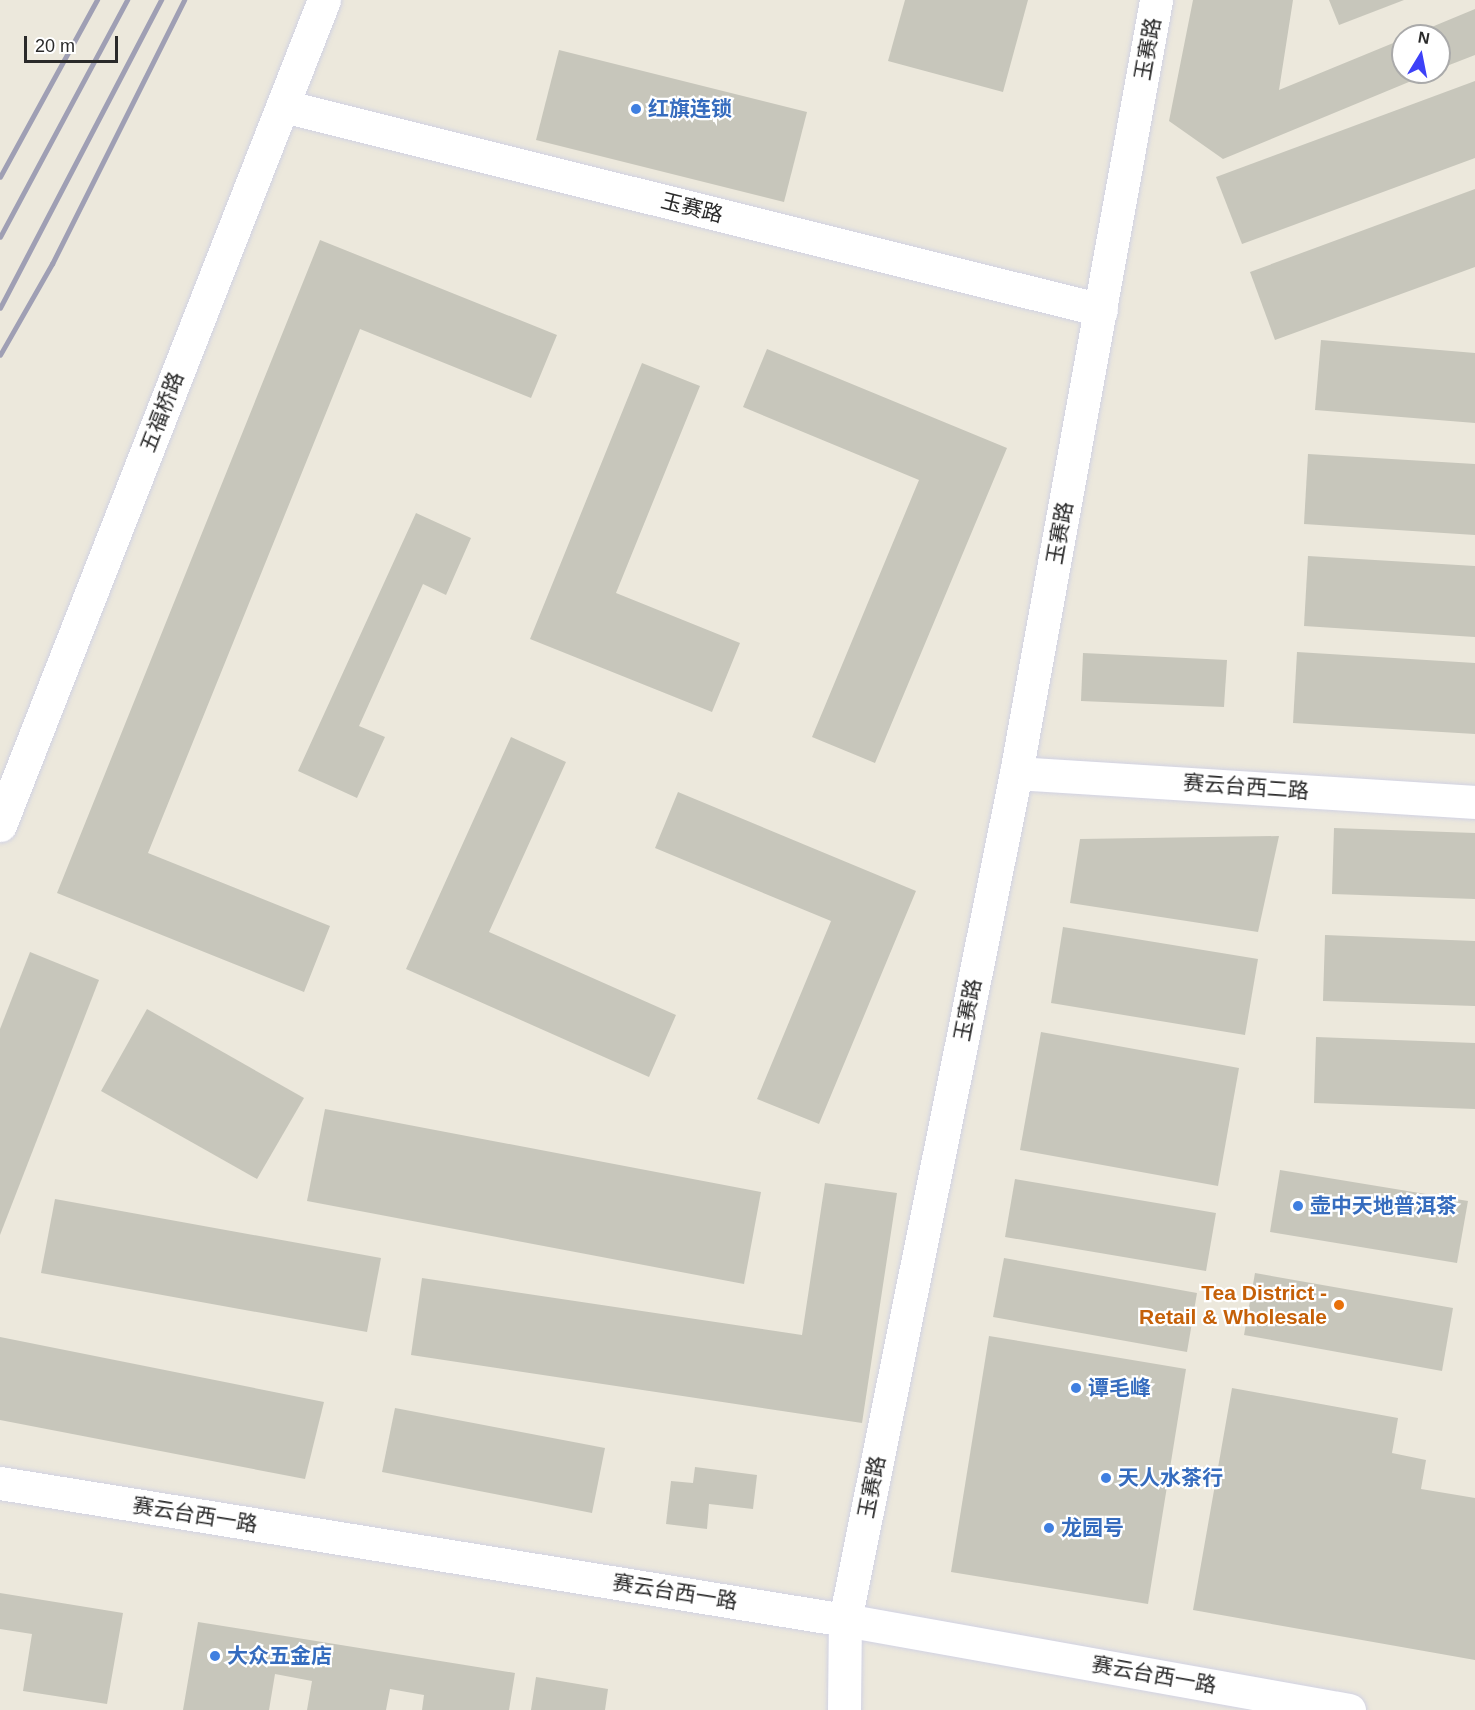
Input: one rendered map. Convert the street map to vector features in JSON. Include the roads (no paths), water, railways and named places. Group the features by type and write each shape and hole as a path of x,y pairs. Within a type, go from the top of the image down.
{"street":[{"name":"五福桥路","path":"0,825 324,0"},
{"name":"玉赛路","path":"844,1710 845,1620 1016,773 1156,0"},
{"name":"玉赛路","path":"283,106 1101,310"},
{"name":"赛云台西二路","path":"1016,773 1475,802"},
{"name":"赛云台西一路","path":"0,1483 845,1620 1349,1710"}],"railway":[{"path":"0,177 97,0"},
{"path":"0,237 127,0"},
{"path":"0,308 161,0"},
{"path":"0,355 52,264 184,0"}],"place":[{"name":"红旗连锁","path":"636,109"},
{"name":"壶中天地普洱茶","path":"1298,1206"},
{"name":"Tea District - Retail & Wholesale","path":"1339,1305"},
{"name":"谭毛峰","path":"1076,1388"},
{"name":"天人水茶行","path":"1106,1478"},
{"name":"龙园号","path":"1049,1528"},
{"name":"大众五金店","path":"215,1656"}]}
